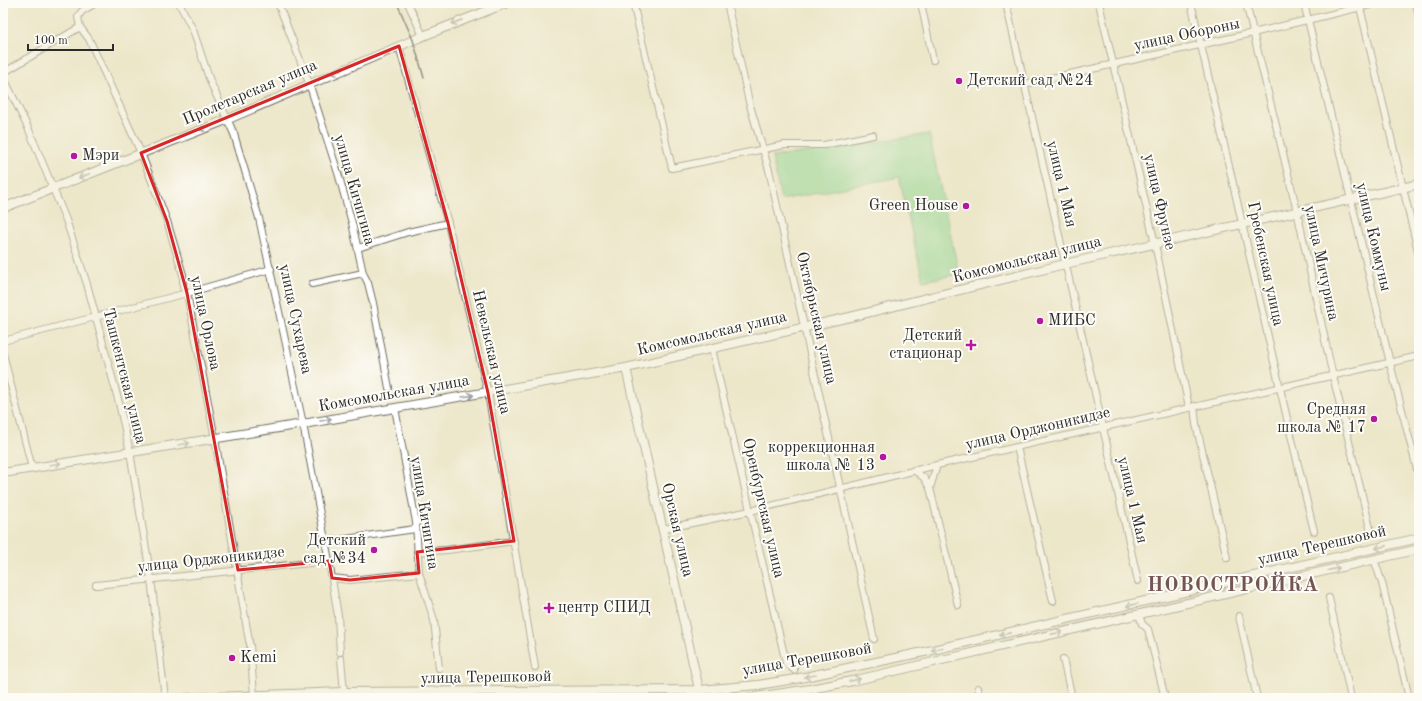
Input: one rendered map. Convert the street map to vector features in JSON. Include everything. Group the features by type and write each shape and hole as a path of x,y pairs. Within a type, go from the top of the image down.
{"main road":[{"name":"Пролетарская улица","path":"3,208 226,120 423,36 507,3"},
{"name":"Комсомольская улица","path":"3,473 216,439 626,368 805,328 1066,264 1419,184"},
{"name":"Орская улица","path":"626,368 700,694"},
{"name":"улица Терешковой","path":"186,698 344,692 700,694 849,669 1419,538"},
{"name":"улица Терешковой","path":"748,698 852,681 1419,549"}],"street":[{"path":"3,74 80,27 78,17 82,11 96,3"},
{"name":"улица Сухарева","path":"179,3 193,30 226,120 234,134 252,191 271,269 303,424 324,542 329,560 338,616 340,652"},
{"name":"улица Кичигина","path":"278,3 309,84 338,173 358,248 363,273 368,283 373,303 389,388"},
{"path":"408,3 423,36"},
{"path":"633,3 672,168 784,145 824,144 873,135"},
{"name":"Октябрьская улица","path":"727,3 749,102 763,150 805,328 839,488 874,640"},
{"path":"921,3 933,60"},
{"name":"улица 1 Мая","path":"1006,3 1138,581"},
{"name":"улица Фрунзе","path":"1099,3 1227,558"},
{"name":"Гребенская улица","path":"1191,3 1243,223 1279,388 1314,531"},
{"name":"улица Мичурина","path":"1246,3 1297,211 1333,376 1370,528"},
{"name":"улица Коммуны","path":"1304,3 1390,363 1419,477"},
{"name":"улица Обороны","path":"1025,84 1309,21 1359,5 1378,3"},
{"path":"1416,3 1419,17"},
{"path":"1359,5 1404,187 1419,255"},
{"name":"улица Орлова","path":"80,27 89,39 141,153 167,221 183,275 183,288 187,294 216,439 250,643 254,695"},
{"name":"Невельская улица","path":"399,46 448,223 488,393 535,667"},
{"name":"Ташкентская улица","path":"3,74 54,188 78,252 119,403 130,452 151,579 165,698"},
{"path":"358,248 408,232 448,223"},
{"path":"3,341 187,294 271,269"},
{"path":"312,284 363,273"},
{"name":"Оренбургская улица","path":"712,349 786,663 794,670"},
{"path":"3,354 32,468"},
{"name":"улица Орджоникидзе","path":"663,529 750,511 914,470 1419,356"},
{"name":"улица Кичигина","path":"395,408 414,515 419,573 434,620 439,668"},
{"path":"1017,447 1053,601"},
{"path":"930,488 937,465"},
{"path":"914,470 924,478 930,488 958,605"},
{"path":"324,542 415,529"},
{"path":"417,552 447,550 514,541"},
{"path":"1374,559 1380,575 1409,698"},
{"name":"улица Орджоникидзе","path":"96,585 329,560"},
{"path":"332,578 350,580 419,573"},
{"path":"1329,598 1352,698"},
{"path":"1139,614 1142,624 1148,629 1165,698"},
{"path":"1239,616 1258,698"},
{"path":"341,659 344,692"},
{"path":"1063,659 1072,698"},
{"path":"978,688 981,698"}],"highlighted area":[{"path":"399,46 448,223 488,393 514,541 417,552 419,573 350,580 332,578 329,561 238,570 187,293 167,221 141,153"}],"green space":[{"path":"929,134 959,274 923,281 899,177 781,200 772,157"}],"railway":[{"path":"397,3 413,40 424,78"}],"place":[{"name":"Детский сад №24","path":"959,81"},
{"name":"Мэри","path":"74,156"},
{"name":"Green House","path":"966,206"},
{"name":"МИБС","path":"1040,321"},
{"name":"Детский стационар","path":"971,345"},
{"name":"Средняя школа № 17","path":"1374,419"},
{"name":"коррекционная школа № 13","path":"883,457"},
{"name":"Детский сад №34","path":"374,550"},
{"name":"центр СПИД","path":"549,608"},
{"name":"Kemi","path":"232,658"}],"district":[{"name":"НОВОСТРОЙКА","path":"1233,586"}]}
